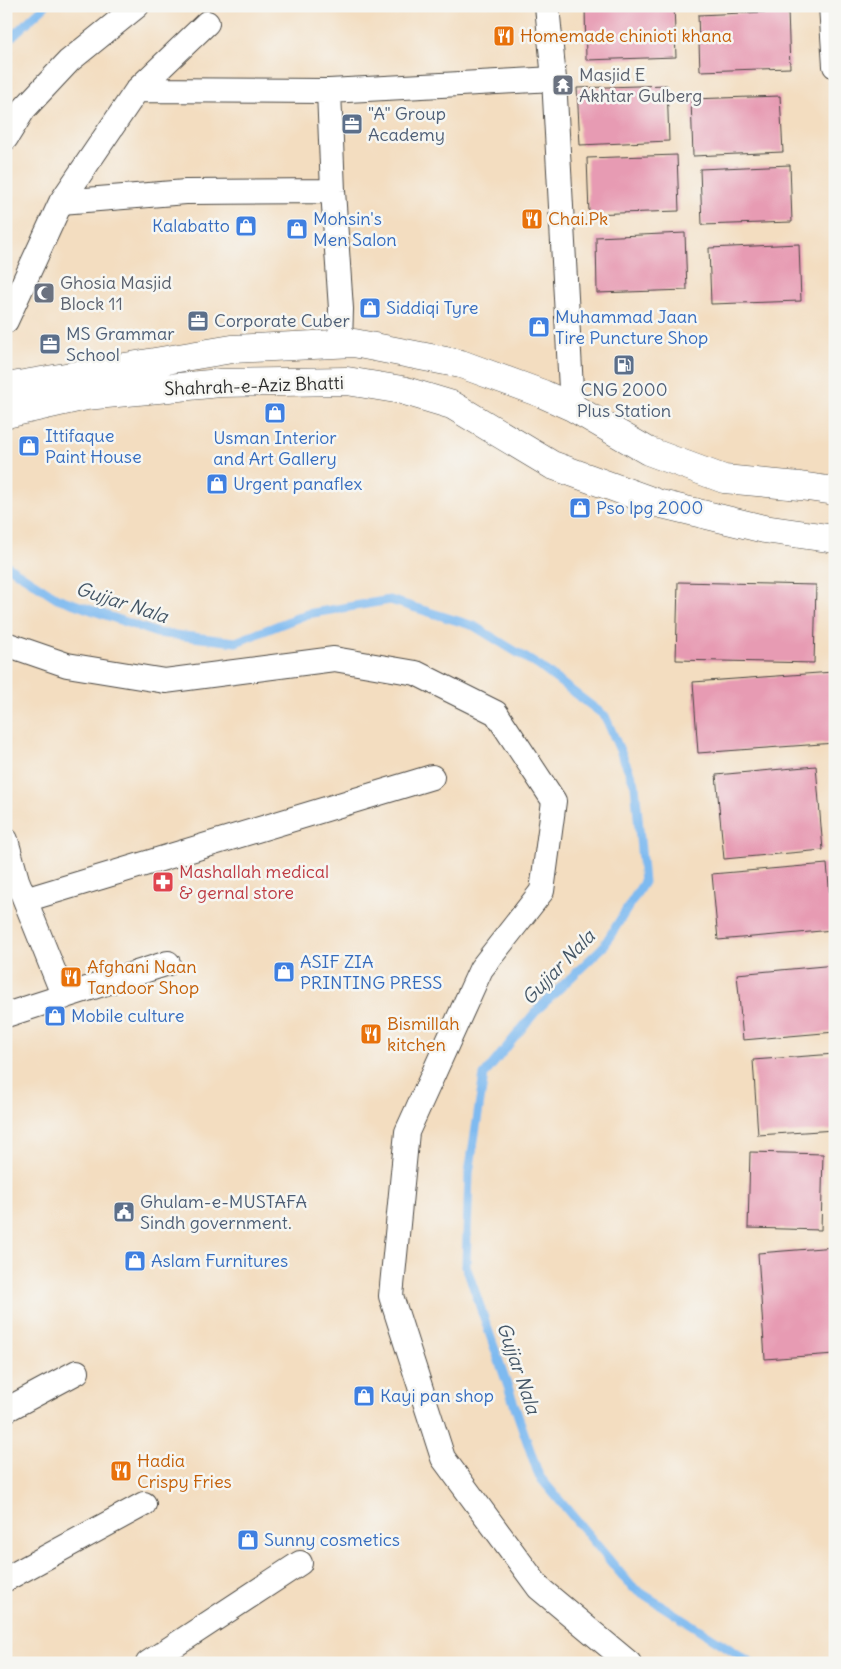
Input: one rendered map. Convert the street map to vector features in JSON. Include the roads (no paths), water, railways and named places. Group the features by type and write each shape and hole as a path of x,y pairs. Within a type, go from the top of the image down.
{"main road":[{"name":"Shahrah-e-Aziz Bhatti","path":"6,387 232,349 354,343 461,364 543,394 572,407 648,451 724,478 800,486 835,492"},
{"name":"Shahrah-e-Aziz Bhatti","path":"6,414 86,396 220,383 347,381 402,390 452,405 552,464 657,503 764,528 835,539"}],"street":[{"path":"6,138 24,109 69,61 137,6"},
{"path":"547,6 554,79 572,407"},
{"path":"831,6 835,66"},
{"path":"6,321 61,202 137,90 206,23"},
{"path":"137,90 329,91 554,79"},
{"path":"329,91 333,191 341,309 340,344"},
{"path":"61,202 186,192 333,191"},
{"path":"6,644 67,665 165,681 334,659 416,673 496,713 554,801 542,891 482,969 408,1132 391,1296 443,1458 539,1588 629,1663"},
{"path":"25,900 432,777"},
{"path":"6,840 17,880 64,997"},
{"path":"6,1015 168,963"},
{"path":"6,1410 77,1372"},
{"path":"6,1580 144,1504"},
{"path":"148,1663 300,1563"}],"waterway":[{"name":"Gujjar Nala","path":"6,42 45,6"},
{"name":"Gujjar Nala","path":"6,565 57,598 157,633 236,642 307,614 390,600 474,626 539,666 605,716 635,785 644,882 603,947 537,1010 484,1075 469,1173 466,1266 539,1476 632,1587 752,1663"}],"place":[{"name":"Homemade chinioti khana","path":"504,36"},
{"name":"Masjid E Akhtar Gulberg","path":"563,85"},
{"name":"\"A\" Group Academy","path":"352,124"},
{"name":"Chai.Pk","path":"532,219"},
{"name":"Kalabatto","path":"246,226"},
{"name":"Mohsin's Men Salon","path":"297,229"},
{"name":"Ghosia Masjid Block 11","path":"44,293"},
{"name":"Siddiqi Tyre","path":"370,308"},
{"name":"Corporate Cuber","path":"198,321"},
{"name":"Muhammad Jaan Tire Puncture Shop","path":"539,327"},
{"name":"MS Grammar School","path":"50,344"},
{"name":"CNG 2000 Plus Station","path":"624,365"},
{"name":"Usman Interior and Art Gallery","path":"275,413"},
{"name":"Ittifaque Paint House","path":"29,446"},
{"name":"Urgent panaflex","path":"217,484"},
{"name":"Pso lpg 2000","path":"580,508"},
{"name":"Mashallah medical & gernal store","path":"163,882"},
{"name":"ASIF ZIA PRINTING PRESS","path":"284,972"},
{"name":"Afghani Naan Tandoor Shop","path":"71,977"},
{"name":"Mobile culture","path":"55,1016"},
{"name":"Bismillah kitchen","path":"371,1034"},
{"name":"Ghulam-e-MUSTAFA Sindh government.","path":"124,1212"},
{"name":"Aslam Furnitures","path":"135,1261"},
{"name":"Kayi pan shop","path":"364,1396"},
{"name":"Hadia Crispy Fries","path":"121,1471"},
{"name":"Sunny cosmetics","path":"248,1540"}]}
